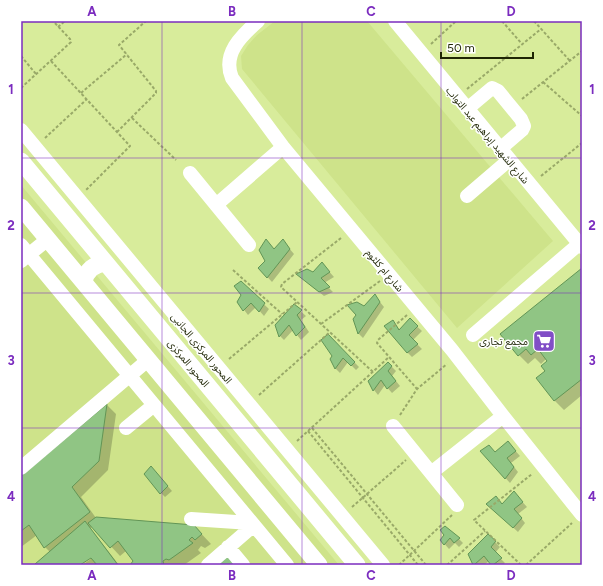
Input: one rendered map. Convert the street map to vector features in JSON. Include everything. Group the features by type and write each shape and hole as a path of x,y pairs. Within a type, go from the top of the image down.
{"main road":[{"name":"المحور المركزى","path":"21,161 357,565"},
{"path":"21,206 319,565"},
{"path":"48,238 58,238 63,235 70,226 71,221"},
{"path":"84,282 85,277 91,268 96,265 106,263"}],"street":[{"name":"شارع ام كلثوم","path":"258,21 240,38 236,44 230,58 229,72 232,78 283,147 416,307 582,515"},
{"name":"شارع الشهيد إبراهيم عبد التواب","path":"395,21 580,246"},
{"path":"466,109 492,88 498,91 523,122 524,126 522,130 500,149"},
{"name":"المحور المركزى الجانبى","path":"21,130 383,565"},
{"path":"216,205 283,147"},
{"path":"467,196 509,160"},
{"path":"190,173 249,245"},
{"path":"48,238 24,254 130,376 287,565"},
{"path":"474,335 580,246"},
{"path":"21,468 148,360"},
{"path":"126,428 154,405"},
{"path":"431,473 503,416"},
{"path":"393,426 457,505"},
{"path":"191,519 252,524"},
{"path":"208,565 252,524"},
{"path":"228,548 243,565"}],"path":[{"path":"21,88 71,42 53,21"},
{"path":"58,27 65,21"},
{"path":"117,132 156,92 119,44 146,21"},
{"path":"421,53 456,21"},
{"path":"502,21 522,44"},
{"path":"534,21 570,61"},
{"path":"457,97 541,29"},
{"path":"512,108 582,51"},
{"path":"81,93 126,54"},
{"path":"21,56 36,74"},
{"path":"51,61 130,146 77,198"},
{"path":"544,82 582,116"},
{"path":"35,147 87,99"},
{"path":"132,118 176,160"},
{"path":"530,185 582,143"},
{"path":"352,230 281,285 282,288 373,372"},
{"path":"233,270 283,314"},
{"path":"321,324 389,275"},
{"path":"219,368 297,302"},
{"path":"416,307 377,341 417,389"},
{"path":"248,404 330,332"},
{"path":"287,450 389,357"},
{"path":"393,426 417,389 456,357"},
{"path":"312,428 426,565"},
{"path":"308,431 418,565"},
{"path":"342,517 362,497 415,453"},
{"path":"521,565 485,531 475,519 542,466"},
{"path":"399,565 452,517 457,505"},
{"path":"526,565 582,515"},
{"path":"446,565 485,531"}],"shaded area":[{"path":"275,21 367,21 553,241 457,328 242,69 241,56 248,45 257,35"},
{"path":"21,185 339,565 21,565"}],"building":[{"path":"266,239 274,249 283,239 290,249 267,278 258,268 265,261 259,250"},
{"path":"322,262 330,272 321,278 330,287 319,292 296,274 307,269 313,272"},
{"name":"مجمع تجارى","path":"582,268 582,379 554,401 536,378 545,371 541,366 547,361 538,349 531,355 526,349 518,356 500,334"},
{"path":"241,281 265,303 259,312 251,303 243,311 237,302 241,295 234,286"},
{"path":"375,294 380,302 358,334 353,319 356,315 347,305 357,302 364,306"},
{"path":"294,304 302,310 297,315 305,327 296,336 289,325 279,337 275,325"},
{"path":"410,318 418,326 409,335 418,344 407,353 384,326 393,320 399,330"},
{"path":"328,334 355,362 351,366 343,358 335,369 330,359 332,356 321,340"},
{"path":"388,362 392,366 388,371 396,381 387,389 381,380 373,391 368,381"},
{"path":"107,404 99,461 72,487 90,512 44,548 29,525 21,531 21,476"},
{"path":"508,441 516,451 507,458 514,467 505,479 480,451 489,445 495,452"},
{"path":"151,466 168,486 160,494 144,474"},
{"path":"514,491 523,502 514,509 522,518 513,528 486,504 496,496 502,504"},
{"path":"96,517 194,525 202,534 195,540 192,537 189,540 193,543 169,560 166,559 163,561 164,565 130,565 133,561 118,541 110,548 88,523"},
{"path":"85,521 118,565 97,565 91,558 80,565 35,564"},
{"path":"445,526 460,538 454,543 450,538 444,545 440,540 444,535 440,530"},
{"path":"488,534 496,541 491,547 502,558 491,565 484,556 473,565 468,554"},
{"path":"226,554 235,565 213,565"}],"place":[{"name":"مجمع تجارى","path":"544,341"}]}
